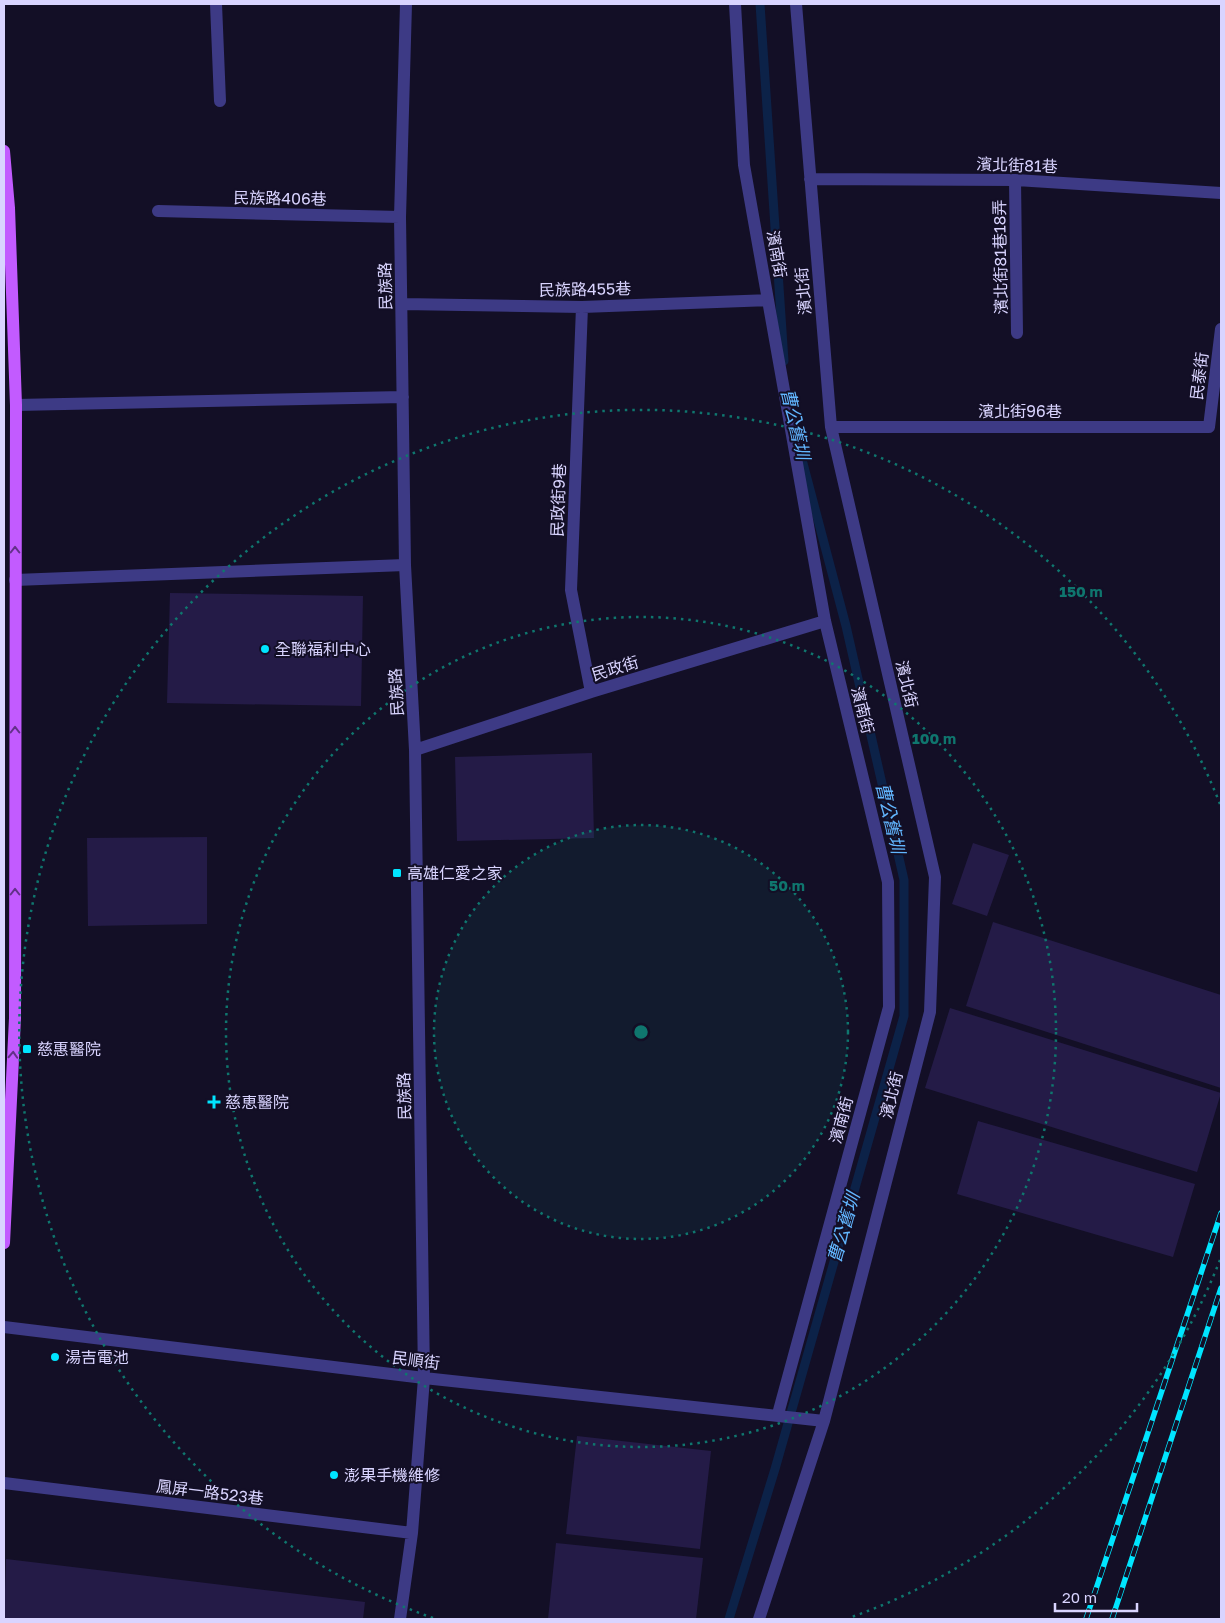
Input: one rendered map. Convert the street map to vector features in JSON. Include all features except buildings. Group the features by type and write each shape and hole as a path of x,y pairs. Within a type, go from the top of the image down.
{"main road":[{"path":"4,152 9,208 16,405 15,1018 7,1131 4,1243"}],"street":[{"path":"216,4 220,102"},
{"name":"民族路","path":"400,1619 412,1533 424,1378 415,750 405,565 400,217 406,4"},
{"name":"濱南街","path":"735,4 744,165 825,621 888,882 889,1007 783,1415"},
{"name":"濱北街","path":"758,1619 819,1420 930,1012 935,876 831,427 796,4"},
{"name":"濱北街81巷","path":"810,179 1015,180 1221,193"},
{"name":"濱北街81巷18弄","path":"1015,180 1017,333"},
{"name":"民族路406巷","path":"158,212 400,217"},
{"name":"民族路455巷","path":"402,304 582,307 768,300"},
{"name":"民政街9巷","path":"582,307 570,590 591,692"},
{"name":"民泰街","path":"1209,427 1221,329"},
{"path":"16,405 403,397"},
{"name":"濱北街96巷","path":"831,427 1209,427"},
{"path":"15,580 405,565"},
{"name":"民政街","path":"415,750 591,692 825,621"},
{"name":"民順街","path":"4,1327 424,1378 819,1420"},
{"name":"鳳屏一路523巷","path":"4,1483 412,1533"}],"waterway":[{"name":"曹公舊圳","path":"760,4 784,361"},
{"name":"曹公舊圳","path":"729,1619 775,1469 904,1016 904,880 846,626 800,452"}],"railway":[{"path":"1086,1619 1221,1213"},
{"path":"1112,1619 1221,1288"}],"place":[{"name":"全聯福利中心","path":"265,649"},
{"name":"高雄仁愛之家","path":"397,873"},
{"name":"慈惠醫院","path":"27,1049"},
{"name":"慈恵醫院","path":"214,1102"},
{"name":"湯吉電池","path":"55,1357"},
{"name":"澎果手機維修","path":"334,1475"}]}
